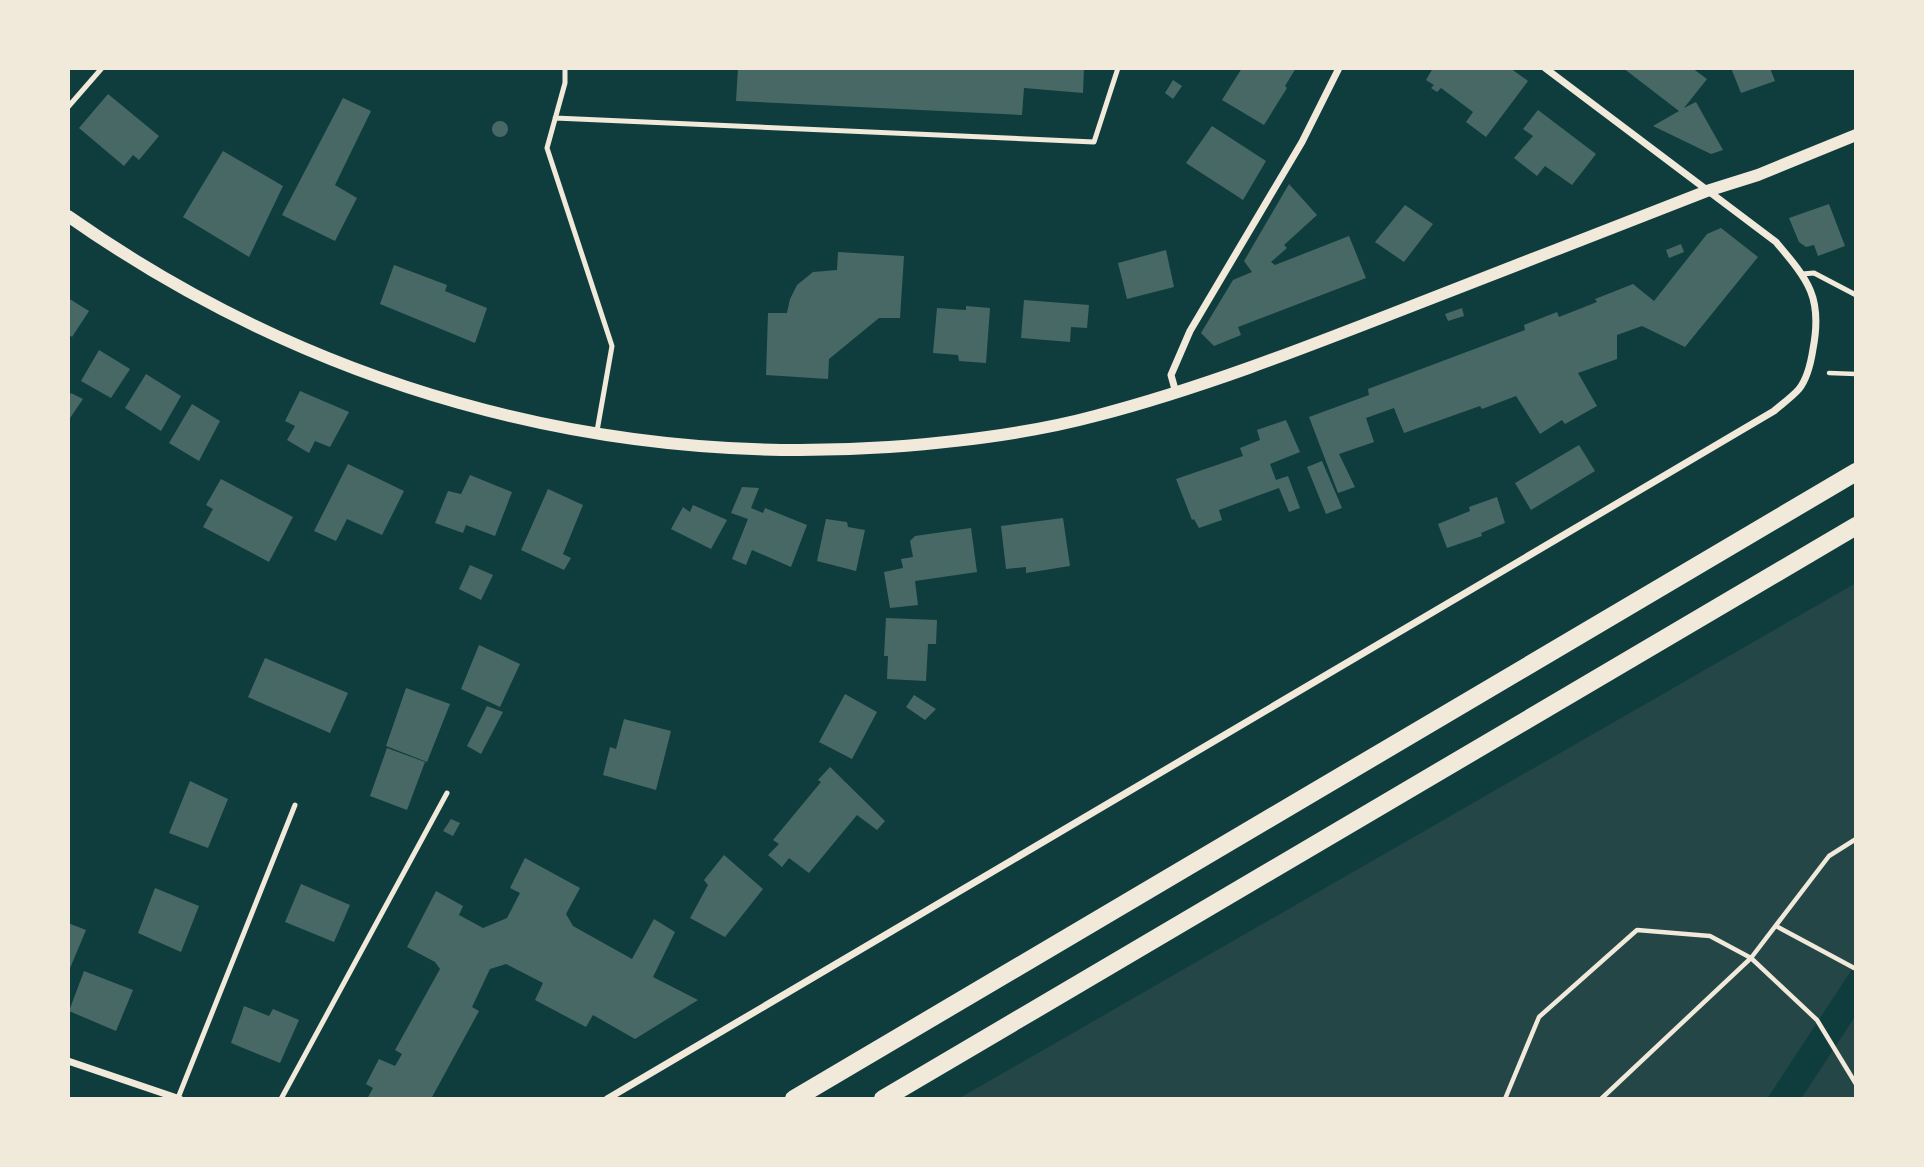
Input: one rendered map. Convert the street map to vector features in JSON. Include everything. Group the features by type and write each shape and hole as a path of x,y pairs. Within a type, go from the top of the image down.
{"main road":[{"path":"793,1099 1856,472"},
{"path":"883,1099 1856,526"}],"street":[{"path":"1176,393 1171,375 1190,331 1302,142 1339,68"},
{"path":"607,1099 1774,411 1800,388 1811,363 1818,325 1815,301 1802,274 1776,242 1545,68"},
{"path":"68,216 159,276 249,324 333,361 411,390 461,404 597,434 688,445 764,450 832,450 979,438 1091,418 1176,393 1320,342 1856,135"},
{"path":"68,1061 179,1098"}],"lane":[{"path":"68,107 102,68"},
{"path":"565,68 565,83 547,148 612,346 597,434"},
{"path":"555,118 1094,142 1118,68"},
{"path":"1802,274 1814,273 1856,295"},
{"path":"281,1099 447,793"},
{"path":"179,1098 295,805"}],"path":[{"path":"1822,373 1856,374"},
{"path":"1601,1099 1751,958 1829,856 1856,839"},
{"path":"1776,926 1856,970"},
{"path":"1504,1099 1539,1017 1637,930 1710,936 1751,958 1816,1020 1856,1084"}],"shaded area":[{"path":"1856,583 1856,963 1767,1099 958,1099"},
{"path":"1856,1015 1856,1099 1801,1099"}],"building":[{"path":"738,68 1084,68 1083,93 1024,88 1022,115 736,101"},
{"path":"1242,68 1296,68 1264,125 1222,100"},
{"path":"1433,68 1510,68 1528,81 1486,137 1466,122 1473,112 1441,88 1437,92 1431,88 1434,85 1426,80"},
{"path":"1623,68 1692,68 1707,79 1684,108 1696,102 1723,150 1711,154 1653,126 1679,111"},
{"path":"1731,68 1770,68 1775,81 1741,93"},
{"path":"1173,80 1182,86 1173,99 1165,93"},
{"path":"108,94 159,136 139,160 133,155 124,166 79,128"},
{"path":"343,98 371,111 335,185 357,198 335,241 282,215"},
{"path":"1538,110 1596,154 1572,185 1545,166 1537,176 1514,158 1533,136 1523,129"},
{"path":"500,121 506,123 506,135 500,137 494,135 492,129 494,123"},
{"path":"1212,126 1266,161 1243,200 1186,163"},
{"path":"223,151 283,186 249,257 183,217"},
{"path":"1289,184 1317,215 1284,245 1287,248 1271,262 1275,265 1349,236 1366,278 1238,327 1241,335 1214,346 1201,333 1233,280 1252,272 1244,261"},
{"path":"1829,204 1845,246 1818,256 1814,245 1806,247 1799,242 1789,218"},
{"path":"1405,205 1433,224 1404,262 1375,242"},
{"path":"1721,228 1758,257 1685,347 1642,326 1617,335 1617,359 1578,373 1597,406 1565,424 1562,420 1540,434 1516,396 1404,433 1394,408 1366,418 1374,442 1339,454 1355,487 1338,493 1309,417 1369,395 1368,389 1525,330 1524,325 1557,312 1559,317 1597,302 1595,299 1633,284 1654,301 1707,234"},
{"path":"1681,244 1684,252 1669,258 1666,250"},
{"path":"1166,250 1174,287 1127,299 1118,263"},
{"path":"838,252 904,256 900,318 879,318 829,359 828,379 766,375 768,313 787,313 797,285 813,272 837,270"},
{"path":"394,265 447,285 445,291 487,308 475,343 380,304"},
{"path":"68,298 89,311 72,337 68,334"},
{"path":"1024,300 1089,305 1087,328 1071,327 1070,342 1021,338"},
{"path":"966,306 990,308 986,363 959,361 958,355 933,353 937,308 966,310"},
{"path":"1462,308 1464,316 1448,321 1445,314"},
{"path":"99,350 130,369 111,398 81,381"},
{"path":"146,374 181,396 161,431 125,408"},
{"path":"300,391 349,412 330,447 315,441 309,453 287,440 295,426 285,421"},
{"path":"71,393 83,399 68,421 68,398"},
{"path":"192,404 220,421 199,461 169,443"},
{"path":"1286,420 1300,452 1270,464 1276,480 1288,476 1300,508 1289,512 1279,488 1219,510 1222,520 1199,528 1194,519 1192,520 1176,479 1243,456 1240,448 1260,440 1257,430"},
{"path":"1579,445 1595,471 1531,510 1515,483"},
{"path":"1322,461 1342,508 1326,514 1307,467"},
{"path":"348,464 404,491 382,535 347,519 336,541 314,531"},
{"path":"470,475 512,492 495,536 466,525 463,533 435,523 448,491 461,494"},
{"path":"221,479 293,517 269,562 203,527 213,509 206,505"},
{"path":"742,487 759,488 751,508 763,513 765,508 807,525 791,567 752,550 746,565 732,559 748,519 731,513"},
{"path":"548,489 583,505 563,554 571,558 564,570 521,550"},
{"path":"1497,497 1505,523 1481,533 1482,536 1447,548 1438,524 1470,511 1469,507"},
{"path":"693,505 727,520 711,549 671,529 683,507 690,512"},
{"path":"1063,518 1070,566 1026,573 1026,567 1006,569 1001,526"},
{"path":"826,519 847,522 848,527 865,530 856,571 817,561"},
{"path":"971,528 977,572 915,581 918,605 890,608 884,572 903,568 901,559 913,557 910,541 915,536"},
{"path":"470,565 493,575 481,600 459,589"},
{"path":"886,618 937,620 936,644 928,644 926,681 887,679 888,656 884,656"},
{"path":"479,645 520,664 500,707 461,689"},
{"path":"265,658 348,693 330,733 248,697"},
{"path":"406,688 450,704 427,762 386,746"},
{"path":"845,694 877,712 852,759 819,742"},
{"path":"914,695 936,709 925,720 906,707"},
{"path":"487,706 503,712 481,754 467,746"},
{"path":"624,719 671,731 656,790 603,775 610,747 616,749"},
{"path":"387,748 425,762 407,810 370,796"},
{"path":"830,767 885,821 877,830 857,815 809,873 789,858 782,867 768,855 779,844 773,840 821,782 818,780"},
{"path":"190,781 228,799 208,848 169,833"},
{"path":"451,819 460,823 453,836 443,831"},
{"path":"724,855 763,889 725,937 690,918 708,885 704,880"},
{"path":"525,858 580,888 566,914 573,926 632,959 654,919 675,932 653,977 698,1000 635,1039 593,1015 586,1027 535,1000 543,983 506,964 490,969 472,1007 479,1011 431,1099 367,1099 373,1088 366,1084 379,1059 395,1066 402,1054 395,1050 440,969 435,962 407,947 436,891 463,906 459,915 483,928 507,918 520,893 510,888"},
{"path":"301,884 350,905 334,942 285,922"},
{"path":"155,888 199,906 181,952 138,933"},
{"path":"68,923 86,930 68,973"},
{"path":"84,971 133,990 116,1031 69,1011"},
{"path":"244,1006 269,1016 273,1009 299,1020 280,1063 231,1043"}]}
